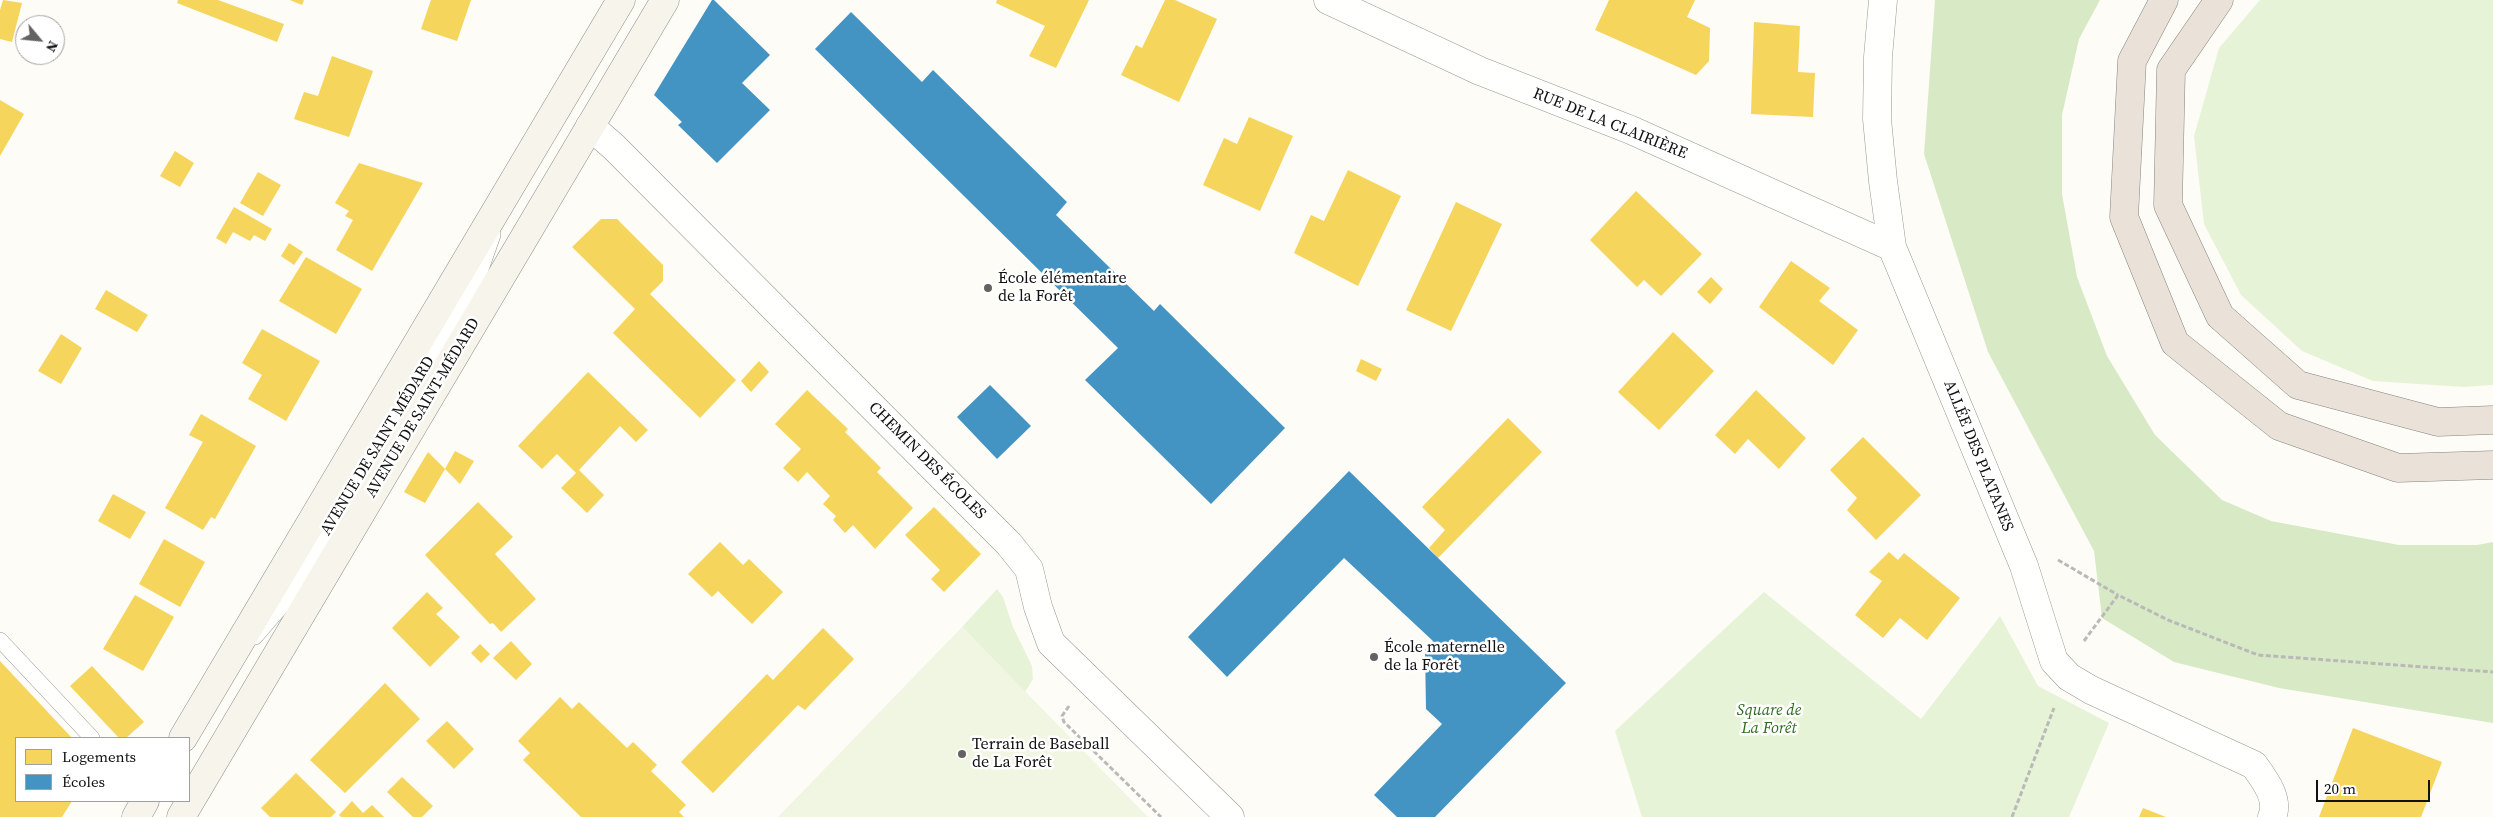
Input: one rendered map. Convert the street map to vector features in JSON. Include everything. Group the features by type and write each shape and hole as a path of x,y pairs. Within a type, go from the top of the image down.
{"highway":[{"path":"2164,0 2132,61 2124,217 2175,344 2279,426 2398,468 2493,465"},
{"path":"2219,0 2171,70 2168,205 2220,316 2298,385 2438,422 2493,420"}],"main road":[{"path":"184,737 621,0"},
{"name":"AVENUE DE SAINT-MÉDARD","path":"190,802 665,0"},
{"path":"559,104 590,126"},
{"path":"136,817 144,802"},
{"name":"AVENUE DE SAINT-MÉDARD","path":"181,817 190,802"}],"street":[{"name":"RUE DE LA CLAIRIÈRE","path":"1328,0 1480,71 1631,130 1892,247"},
{"name":"ALLÉE DES PLATANES","path":"1883,0 1878,57 1878,120 1882,181 1892,247 2024,566 2054,661 2069,677 2091,690 2254,765 2270,787 2275,812 2272,817"},
{"name":"CHEMIN DES ÉCOLES","path":"590,126 614,147 1009,544 1029,569 1038,607 1051,643 1230,817"}],"lane":[{"path":"0,640 91,737"}],"path":[{"path":"2011,536 2063,562 2118,595 2168,620 2258,655 2493,672"},
{"path":"2012,817 2056,704 2086,637 2118,595"},
{"path":"1093,683 1064,711 1062,716 1064,722 1161,817"}],"green space":[{"path":"1935,0 2100,0 2079,39 2062,115 2062,194 2077,277 2107,356 2155,435 2222,500 2271,521 2399,545 2477,545 2493,542 2493,723 2279,688 2174,662 2102,618 2094,551 1988,352 1924,154"},
{"path":"2260,0 2493,0 2493,385 2464,387 2373,381 2302,351 2241,295 2204,224 2194,136 2219,48"},
{"path":"997,589 1003,597 1013,627 1032,666 1033,679 1025,692 962,627"},
{"name":"Square de La Forêt","path":"1764,592 1921,719 2000,616 2038,686 2109,723 2069,817 1642,817 1615,731"},
{"name":"Terrain de Baseball de La Forêt","path":"962,627 1148,817 778,817"}],"building: Logements":[{"path":"3,0 22,3 19,15 15,15 15,30 12,42 0,39 0,10"},
{"path":"178,0 218,0 284,24 277,42 177,3"},
{"path":"290,0 304,0 302,5"},
{"path":"431,0 471,0 457,41 421,29"},
{"path":"997,0 1089,0 1056,68 1029,56 1045,26 996,3"},
{"path":"1165,0 1175,0 1217,19 1179,102 1121,75 1136,45 1142,48"},
{"path":"1609,0 1695,0 1687,17 1710,28 1709,61 1696,75 1595,30"},
{"path":"1754,22 1800,26 1798,72 1815,73 1813,117 1751,114"},
{"path":"332,56 373,71 349,137 294,119 304,92 318,96"},
{"path":"0,100 24,114 0,156"},
{"path":"1249,117 1293,136 1260,211 1203,185 1224,138 1237,144"},
{"path":"175,151 194,163 180,187 160,176"},
{"path":"359,163 423,183 372,271 336,250 353,220 345,216 349,211 335,203"},
{"path":"1348,170 1401,196 1358,286 1294,253 1311,215 1324,221"},
{"path":"258,172 281,185 263,216 240,203"},
{"path":"1636,191 1702,254 1661,296 1644,280 1637,287 1590,240"},
{"path":"1456,202 1502,224 1451,331 1406,310"},
{"path":"234,207 272,229 265,241 254,235 250,241 233,232 226,244 216,238"},
{"path":"601,219 617,219 663,265 663,281 650,294 736,380 700,418 613,333 635,309 572,247"},
{"path":"289,243 303,252 294,265 281,256"},
{"path":"306,257 362,289 336,334 279,301"},
{"path":"1791,261 1830,288 1819,301 1858,330 1833,365 1759,307"},
{"path":"1711,277 1723,289 1710,304 1697,292"},
{"path":"106,290 148,315 137,332 95,309"},
{"path":"262,329 320,361 286,421 248,399 262,375 242,363"},
{"path":"1673,332 1714,371 1659,430 1618,392"},
{"path":"61,334 82,348 61,384 38,371"},
{"path":"1361,359 1382,369 1376,381 1356,371"},
{"path":"759,361 769,372 751,392 741,381"},
{"path":"588,372 648,430 636,442 620,426 579,470 604,495 587,513 561,488 576,473 557,454 542,469 518,446"},
{"path":"807,390 848,429 845,432 881,468 877,472 913,508 875,549 853,525 845,533 833,520 836,516 823,504 830,496 807,472 798,482 783,468 801,449 775,424"},
{"path":"1756,390 1806,438 1779,469 1748,439 1735,454 1715,435"},
{"path":"201,414 256,446 215,519 211,517 203,530 165,508 203,442 189,435"},
{"path":"1508,418 1542,452 1438,558 1429,548 1445,530 1422,507"},
{"path":"1863,437 1921,495 1876,540 1847,510 1857,498 1830,470"},
{"path":"455,451 474,461 460,484 445,469"},
{"path":"428,452 445,469 425,503 404,492"},
{"path":"113,494 146,512 130,539 98,521"},
{"path":"478,502 513,537 495,554 536,599 501,632 493,623 490,624 425,555"},
{"path":"934,507 981,554 944,592 931,579 940,570 905,535"},
{"path":"164,539 205,562 180,607 139,584"},
{"path":"720,542 743,565 749,559 783,592 752,624 718,591 712,597 688,574"},
{"path":"1889,552 1898,560 1904,553 1960,598 1927,640 1900,618 1883,638 1855,615 1882,581 1869,572"},
{"path":"427,592 443,608 436,614 460,637 430,667 392,628"},
{"path":"135,595 174,617 143,671 103,649"},
{"path":"823,628 854,659 805,710 798,705 713,793 681,762 767,674 773,680"},
{"path":"511,641 532,664 516,680 493,658"},
{"path":"480,644 490,654 481,663 471,653"},
{"path":"0,661 71,737 15,737 15,802 71,802 62,817 0,817"},
{"path":"92,666 144,722 127,737 118,737 70,686"},
{"path":"385,683 420,719 345,793 310,760"},
{"path":"560,697 572,709 579,702 627,748 633,742 657,765 651,771 686,805 679,812 684,817 581,817 523,760 530,753 518,741"},
{"path":"447,721 474,749 454,769 426,741"},
{"path":"2353,728 2442,762 2421,817 2319,817"},
{"path":"296,773 336,812 331,817 270,817 261,808"},
{"path":"402,777 433,806 422,817 413,817 387,792"},
{"path":"352,801 363,813 372,805 384,817 341,817 339,815"},
{"path":"2143,808 2166,817 2139,817"}],"building: Écoles":[{"path":"712,0 770,55 742,83 770,110 717,163 678,125 682,122 654,95"},
{"path":"851,12 922,82 933,70 1067,202 1056,215 1154,311 1160,304 1285,428 1211,504 1085,380 1118,348 815,49"},
{"path":"990,385 1031,426 997,459 957,417"},
{"path":"1349,471 1566,683 1435,817 1397,817 1374,795 1442,724 1426,709 1425,650 1433,641 1344,558 1227,677 1188,637"}],"place":[{"name":"École élémentaire de la Forêt","path":"988,288"},
{"name":"École maternelle de la Forêt","path":"1374,657"},
{"name":"Terrain de Baseball de La Forêt","path":"962,754"}]}
